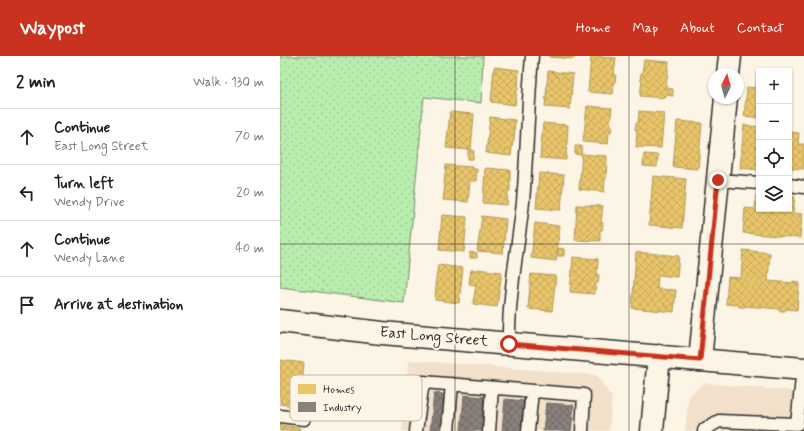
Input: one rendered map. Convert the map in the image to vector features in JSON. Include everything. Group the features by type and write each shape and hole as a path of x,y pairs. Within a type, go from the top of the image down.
{"street":[{"path":"729,68 730,56"},
{"path":"700,360 725,104"},
{"name":"East Long Street","path":"280,320 382,333 804,369"},
{"path":"652,431 659,356"}],"lane":[{"path":"509,344 508,319 523,201 532,56"},
{"path":"718,180 756,183"},
{"path":"792,185 804,186"},
{"path":"704,431 704,429 718,421 797,424 804,369"},
{"path":"422,389 423,382 584,395 582,431"},
{"path":"448,431 452,384"},
{"path":"489,431 492,388"},
{"path":"528,431 532,391"},
{"path":"280,416 290,417"},
{"path":"416,431 417,421"}],"shaded area":[{"path":"409,360 596,375 612,397 609,431 402,431 403,421 422,421 422,375 408,375"},
{"path":"704,383 804,392 804,431 685,431 689,395"}],"green space":[{"path":"280,56 483,56 481,103 424,97 404,303 280,287"}],"building: Homes":[{"path":"574,56 574,59 549,57"},
{"path":"591,56 616,58 614,75 616,75 613,94 588,92"},
{"path":"644,60 669,62 666,88 673,89 673,96 666,95 665,98 640,96 642,80 640,80"},
{"path":"494,67 519,70 518,90 515,105 491,102"},
{"path":"548,71 573,74 570,109 545,107"},
{"path":"747,87 756,88 756,118 744,116"},
{"path":"587,106 612,108 610,125 612,125 611,132 609,132 608,144 583,142"},
{"path":"639,111 664,113 661,148 636,147 637,130 635,130 636,123 638,123"},
{"path":"450,112 474,114 471,150 446,148"},
{"path":"490,117 515,120 514,141 513,140 511,156 486,153"},
{"path":"677,121 702,123 698,169 673,167"},
{"path":"543,123 568,125 566,160 540,158"},
{"path":"744,125 756,127 756,170 740,168"},
{"path":"792,132 799,133 798,144 804,144 804,169 792,168"},
{"path":"575,146 582,146 581,155 575,154"},
{"path":"468,151 474,151 473,159 468,159"},
{"path":"582,154 607,156 604,192 579,189"},
{"path":"644,154 658,155 657,167 643,166"},
{"path":"446,165 472,167 471,169 477,169 476,181 470,181 468,202 443,200"},
{"path":"485,168 510,170 510,191 508,191 507,205 483,203"},
{"path":"539,173 564,175 561,210 536,208"},
{"path":"653,176 686,179 682,228 649,225"},
{"path":"756,194 756,212 792,212 792,197 795,197 793,213 802,214 800,238 743,233 745,208 755,209"},
{"path":"577,205 603,206 601,222 603,223 602,230 600,230 600,241 575,240"},
{"path":"442,215 467,217 464,252 439,250"},
{"path":"482,216 506,219 503,253 477,251"},
{"path":"535,223 560,226 556,261 531,258"},
{"path":"558,248 564,249 564,256 558,256"},
{"path":"743,250 770,253 768,281 798,282 797,310 785,309 785,311 779,311 779,309 745,306 739,307 739,305 726,304 728,277 741,278"},
{"path":"470,252 477,253 477,258 470,258"},
{"path":"636,252 679,256 677,277 658,275 657,289 676,290 674,312 632,308"},
{"path":"573,257 598,259 597,275 599,275 598,283 596,283 595,294 570,292"},
{"path":"438,265 463,268 459,303 435,300 435,285"},
{"path":"477,269 502,272 497,307 473,304 476,285 469,284 471,270"},
{"path":"531,274 556,276 552,311 528,309"},
{"path":"280,360 304,363 303,375 290,375 290,406 280,404"},
{"path":"280,425 300,428 299,431 280,431"}],"building: Industry":[{"path":"434,393 443,394 440,431 430,431"},
{"path":"464,395 484,397 481,431 461,431"},
{"path":"505,399 524,401 522,431 502,431"},
{"path":"546,403 574,405 571,431 543,431"}],"route":[{"path":"509,344 700,360 718,180"}]}
